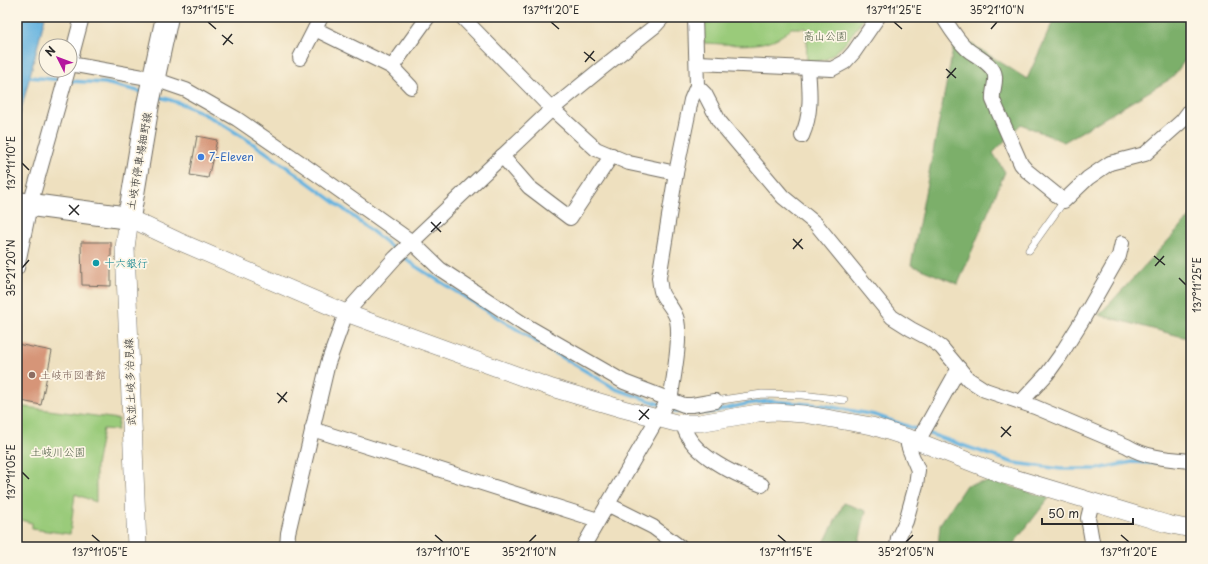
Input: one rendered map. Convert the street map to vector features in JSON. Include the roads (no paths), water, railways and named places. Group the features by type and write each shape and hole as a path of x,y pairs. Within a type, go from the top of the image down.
{"main road":[{"name":"土岐市停車場細野線","path":"23,204 129,218 151,90 166,17"},
{"name":"武並土岐多治見線","path":"129,218 125,248 137,547"}],"street":[{"path":"77,38 82,17"},
{"path":"392,67 428,17"},
{"path":"462,17 552,109 596,149 629,163 676,173"},
{"path":"287,547 288,533 328,363 346,313 395,258 552,109 655,26 663,17"},
{"path":"583,547 671,395 678,336 677,320 669,303 661,293 659,278 676,173 691,100 697,86 698,63 695,17"},
{"path":"698,63 832,69 844,62 862,41 878,17"},
{"path":"943,17 958,40 991,68 995,75 995,84 992,92 993,100 1021,164 1033,176 1064,200 1088,178 1110,163 1145,154 1182,121 1191,109"},
{"path":"300,58 318,23 392,67 411,86"},
{"path":"802,136 808,122 810,108 808,68"},
{"path":"78,70 151,90 186,90 237,119 301,163 440,269 525,325 624,382 664,408 676,423 699,423 760,403 775,412 804,414 844,420 919,435 1001,474 1167,524 1191,529"},
{"path":"17,268 23,204 66,78"},
{"path":"697,86 705,94 720,121 778,192 816,224 892,317 941,347 968,379 985,390 1021,402 1120,442 1135,451 1161,459 1191,461"},
{"path":"502,156 530,187 570,218 612,155"},
{"path":"129,218 178,241 346,313 552,388 623,409 664,408 715,401"},
{"path":"1021,402 1046,374 1067,344 1118,256 1122,243"},
{"path":"897,547 898,538 906,521 918,470 908,445 919,435 959,368"},
{"path":"683,423 684,430 688,437 701,452 720,466 762,485"},
{"path":"312,429 598,520"},
{"path":"1092,502 1088,518 1093,547"},
{"path":"607,504 653,527 680,547"}],"lane":[{"path":"1029,250 1064,200"},
{"path":"715,401 760,403 802,395 844,400"}],"water":[{"path":"17,17 45,17 40,38 38,38 38,44 17,126"}],"waterway":[{"path":"17,76 62,80"},
{"path":"68,81 105,83 142,92"},
{"path":"156,96 185,105 239,134 349,213 398,252"},
{"path":"403,256 415,266 616,389 662,405"},
{"path":"667,408 678,412 707,413 746,404 769,401 821,405 875,415 921,431"},
{"path":"927,433 1014,463 1061,469 1097,469 1132,462 1155,463"}],"place":[{"name":"7-Eleven","path":"201,157"},
{"name":"十六銀行","path":"96,263"},
{"name":"土岐市図書館","path":"32,375"}],"park label":[{"name":"高山公園","path":"825,36"},
{"name":"土岐川公園","path":"58,452"}]}
